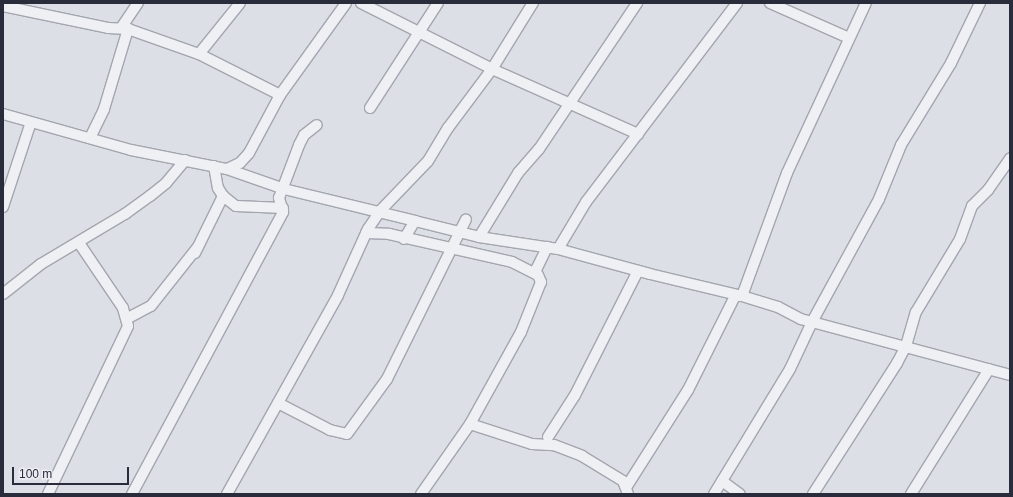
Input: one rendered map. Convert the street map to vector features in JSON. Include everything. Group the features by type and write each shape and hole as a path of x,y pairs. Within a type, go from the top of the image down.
{"street":[{"path":"90,138 104,108 124,29 138,3"},
{"path":"200,54 240,3"},
{"path":"228,169 240,163 249,154 280,94 346,3"},
{"path":"361,3 492,69 638,134"},
{"path":"370,108 438,3"},
{"path":"227,494 338,295 366,233 380,211 428,161 448,128 492,69 533,3"},
{"path":"479,237 518,173 539,149 637,3"},
{"path":"558,248 586,202 737,3"},
{"path":"770,3 849,38"},
{"path":"742,296 787,173 866,3"},
{"path":"714,494 790,369 812,322 880,199 901,144 951,63 980,3"},
{"path":"3,6 27,6 108,28 124,29 200,54 280,94"},
{"path":"3,114 131,150 228,169 281,193 380,211 479,237 558,248 638,271 742,296 812,322 1010,375"},
{"path":"3,207 31,122"},
{"path":"273,207 281,193 302,140 317,125"},
{"path":"814,494 839,452 884,386 906,346 916,312 960,239 972,206 988,190 1010,158"},
{"path":"3,294 41,264 79,243 150,196 166,182 184,160"},
{"path":"214,166 218,188 223,196 236,206 283,208"},
{"path":"132,494 230,313 283,208 281,193"},
{"path":"189,265 223,196"},
{"path":"278,403 330,430 347,434 386,379 466,219"},
{"path":"452,249 466,219"},
{"path":"405,350 466,219"},
{"path":"404,239 415,221"},
{"path":"452,249 458,232"},
{"path":"366,233 388,234 404,239 512,262 535,272 540,282 521,332 470,424 421,494"},
{"path":"48,494 126,334 128,318 79,243"},
{"path":"535,272 547,247"},
{"path":"128,318 151,306 198,248"},
{"path":"548,437 575,395 638,271"},
{"path":"627,490 688,390 735,296 742,296"},
{"path":"910,494 989,369"},
{"path":"470,424 532,444 554,445 563,448 582,456 623,481 627,490"},
{"path":"722,480 740,494"}]}
